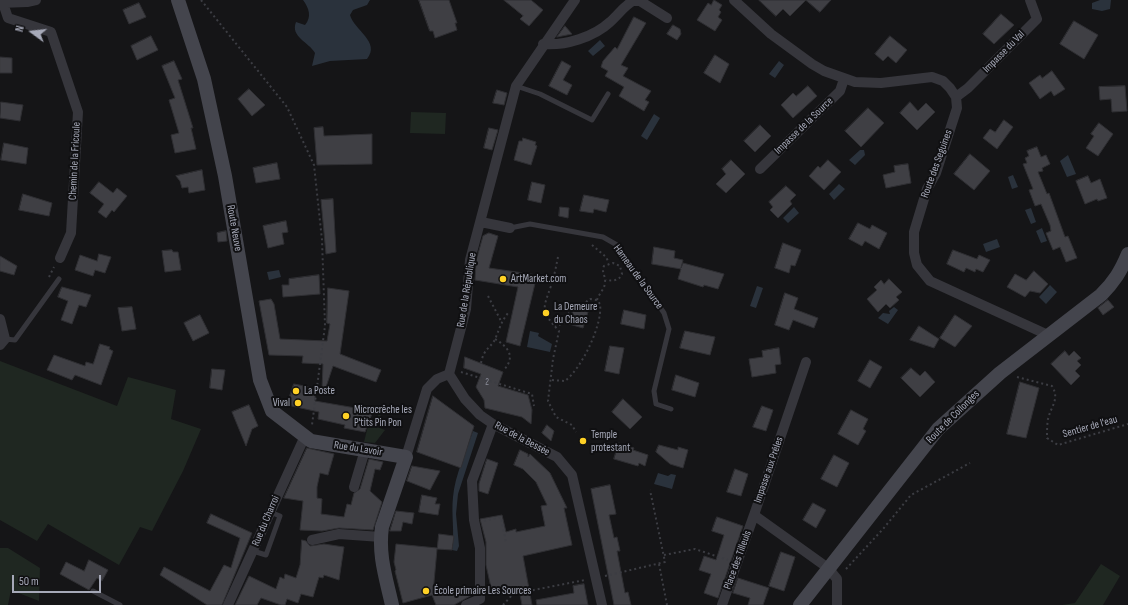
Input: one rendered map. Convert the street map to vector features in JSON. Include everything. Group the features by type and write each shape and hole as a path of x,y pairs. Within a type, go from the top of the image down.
{"main road":[{"name":"Route Neuve","path":"178,0 206,87 225,176 260,380 272,410 308,438"},
{"name":"Route de Collonges","path":"800,605 833,573 938,429 1000,373 1101,295 1113,283 1122,270 1128,254"},
{"name":"Rue du Lavoir","path":"308,438 406,457"},
{"path":"392,605 380,556 381,537 382,527 406,457"}],"street":[{"path":"1,3 27,2 36,0"},
{"name":"Rue de la République","path":"449,374 466,309 470,260 516,86 543,44 575,0"},
{"path":"734,0 770,34 812,64 844,79 881,84 932,77 943,81 956,97"},
{"name":"Impasse du Val","path":"956,97 968,88 1037,20 1030,0"},
{"path":"543,44 552,45 578,40 601,30 633,1 640,1 668,18"},
{"name":"Chemin de la Fricoule","path":"1,3 8,18 51,32 78,112 71,233 60,258"},
{"name":"Impasse de la Source","path":"760,169 840,91 844,79"},
{"name":"Route des Seguines","path":"956,97 957,108 936,173 927,189 914,232 914,253 917,265 930,281 1048,335"},
{"name":"Hameau de la Source","path":"481,222 510,228"},
{"path":"0,320 2,342"},
{"name":"Impasse aux Prêles","path":"806,362 754,515 833,573"},
{"path":"406,457 429,386 437,379 449,374"},
{"name":"Rue de la Bessée","path":"449,374 465,398 480,415 492,424 557,457 572,475 602,605"},
{"path":"466,605 480,599 480,548 474,520 472,481 492,424"},
{"name":"Rue du Charroi","path":"228,605 270,512 308,438"},
{"path":"354,487 365,450"},
{"name":"Place des Tilleuls","path":"722,605 754,515"},
{"path":"312,540 339,534 381,537"},
{"path":"833,573 837,605"}],"lane":[{"path":"516,86 540,94 592,120 608,94"},
{"name":"Hameau de la Source","path":"510,228 530,224 603,237 617,245 664,313 669,329 654,391 656,404 671,409"},
{"path":"2,342 15,340 59,279"},
{"path":"93,591 120,605"}],"path":[{"path":"201,0 287,107 314,164 322,240 324,326 308,438"},
{"path":"592,244 606,256 609,264"},
{"path":"558,258 553,281 544,306 548,318 559,331 553,359 549,406 556,418 572,425 576,432"},
{"path":"614,263 620,266 622,274 615,281 606,280 603,277 603,270 609,264 614,263"},
{"path":"597,300 606,280"},
{"path":"488,296 501,321"},
{"path":"552,380 565,381 577,368 599,323 601,308 600,304 597,300 590,299 581,306 574,305 570,308 565,322 555,327"},
{"path":"481,363 484,352 495,339 501,321 509,312"},
{"path":"495,339 509,350 511,354 508,365 504,370"},
{"path":"449,374 464,372 532,394 534,406"},
{"name":"Sentier de l'eau","path":"1000,373 1052,386 1056,392 1056,400 1048,419 1047,438 1058,445 1128,424"},
{"path":"833,573 883,529 911,495 970,463"},
{"path":"602,576 665,562 650,490"},
{"path":"484,521 501,517 506,542"},
{"path":"664,555 695,549 732,562"},
{"path":"659,564 668,605"},
{"path":"503,605 513,593 567,581 572,582 583,580"}],"shaded area":[{"path":"303,0 370,0 367,5 353,10 350,15 371,47 367,59 330,61 312,66 315,53 298,36 295,27 296,22 305,25 309,16 307,6"},
{"path":"1100,0 1111,0 1110,9 1102,11 1092,9 1092,3"},
{"path":"600,40 605,46 593,56 588,51"},
{"path":"779,61 784,65 775,78 769,74"},
{"path":"411,112 446,113 445,134 410,133"},
{"path":"654,114 660,118 647,140 641,136"},
{"path":"860,150 864,150 865,155 855,165 849,160"},
{"path":"1068,155 1076,174 1067,177 1060,161"},
{"path":"1013,175 1018,187 1012,189 1008,177"},
{"path":"839,184 845,189 834,200 829,194"},
{"path":"794,207 799,213 788,223 783,218"},
{"path":"1031,208 1036,222 1031,224 1025,210"},
{"path":"1042,228 1047,241 1041,243 1036,231"},
{"path":"997,239 1000,247 986,252 983,244"},
{"path":"279,270 281,277 269,280 267,272"},
{"path":"1050,285 1057,292 1046,304 1039,297"},
{"path":"757,286 763,288 756,308 750,306"},
{"path":"894,307 898,310 888,324 878,318 883,313 890,314 889,311"},
{"path":"530,331 539,333 538,336 552,344 550,352 527,347"},
{"path":"0,361 117,406 128,377 176,390 171,419 201,429 183,471 152,531 140,527 119,565 48,524 37,541 0,520"},
{"path":"379,413 381,414 377,427 385,430 375,443 364,442 368,426 374,428"},
{"path":"473,431 478,433 458,494 456,514 459,546 457,551 452,550 452,510 454,489 458,472"},
{"path":"658,473 668,476 671,474 676,475 672,489 654,484"},
{"path":"0,548 8,548 40,568 39,601 11,590 8,605 0,605"},
{"path":"1101,564 1120,576 1103,605 1062,605 1075,603"}],"building":[{"path":"419,0 449,0 457,23 455,23 457,30 435,38 433,31 430,31"},
{"path":"504,0 531,0 543,10 529,26 520,19 523,16"},
{"path":"714,0 722,5 719,10 721,12 718,17 722,20 715,31 697,20 708,3 711,5"},
{"path":"759,0 806,0 790,16 783,9 776,16"},
{"path":"806,0 831,0 820,12"},
{"path":"139,3 146,17 129,24 123,10"},
{"path":"1001,14 1014,25 994,44 983,34"},
{"path":"634,17 646,23 621,65 628,68 623,76 651,91 645,100 649,102 644,111 619,96 624,87 605,76 608,71 601,67 603,61 615,47 617,49"},
{"path":"1074,21 1098,35 1084,59 1060,44"},
{"path":"673,25 680,29 681,34 677,40 667,34"},
{"path":"565,26 572,34 557,37"},
{"path":"151,36 158,50 137,60 131,46"},
{"path":"890,36 907,50 896,63 888,56 883,61 875,54"},
{"path":"715,55 729,64 720,83 704,73"},
{"path":"0,57 12,58 12,73 0,73"},
{"path":"174,61 182,79 178,80 193,128 191,128 196,149 175,153 171,135 179,133 169,100 175,98 162,66"},
{"path":"562,61 571,66 563,80 572,85 567,95 549,86"},
{"path":"1052,71 1065,89 1054,96 1051,91 1040,99 1029,83 1040,75 1042,78"},
{"path":"808,86 817,96 793,118 781,105 793,93 796,96"},
{"path":"1125,86 1127,111 1112,112 1111,99 1100,100 1099,87"},
{"path":"249,89 265,105 252,116 238,99"},
{"path":"497,90 507,93 504,105 493,103"},
{"path":"1,102 23,105 20,121 0,118"},
{"path":"910,102 918,111 926,103 935,112 917,130 900,113"},
{"path":"868,108 884,123 861,147 845,131"},
{"path":"1004,120 1013,127 997,149 983,138 990,129 995,132"},
{"path":"1099,123 1113,134 1098,156 1086,148 1094,136 1091,134"},
{"path":"760,125 771,136 755,152 744,141"},
{"path":"323,127 324,136 372,134 372,164 317,165 314,128"},
{"path":"489,128 498,130 492,150 484,148"},
{"path":"523,138 536,142 535,145 537,146 531,165 514,160 519,141 522,141"},
{"path":"4,143 28,148 26,164 1,160"},
{"path":"1037,147 1041,157 1046,155 1050,164 1042,168 1043,171 1038,172 1047,194 1049,193 1065,237 1068,236 1077,258 1066,262 1060,247 1053,250 1046,233 1051,231 1050,225 1041,204 1035,206 1029,190 1033,189 1023,164 1027,163 1025,158 1029,156 1027,151"},
{"path":"970,154 990,171 974,190 954,174"},
{"path":"731,160 745,174 726,193 716,184 726,174 722,169"},
{"path":"828,160 841,172 824,190 809,176 818,166 820,168"},
{"path":"277,163 280,179 256,183 253,168"},
{"path":"908,164 911,183 886,188 883,175 895,172 894,166"},
{"path":"202,170 205,190 189,193 188,187 182,188 180,181 176,176"},
{"path":"1088,176 1091,183 1100,179 1107,198 1098,201 1097,199 1085,204 1076,181"},
{"path":"99,182 113,193 117,188 127,196 114,212 112,210 106,218 98,212 104,204 90,193"},
{"path":"532,182 545,185 541,203 528,200"},
{"path":"786,186 796,195 790,201 792,204 778,218 770,210 773,207 769,202"},
{"path":"23,194 52,203 49,216 19,210"},
{"path":"584,195 609,200 606,212 594,209 593,213 580,211"},
{"path":"333,199 336,252 326,254 321,200"},
{"path":"560,207 569,208 568,218 559,216"},
{"path":"286,221 288,232 282,233 284,244 268,248 263,226"},
{"path":"858,223 870,229 872,225 887,233 879,249 865,241 862,246 849,239"},
{"path":"226,231 227,241 218,242 217,233"},
{"path":"489,233 498,236 489,268 537,275 520,346 506,342 518,287 475,280 476,261 483,236"},
{"path":"783,243 801,250 795,266 791,265 789,273 775,268"},
{"path":"654,247 675,251 674,258 683,260 681,268 683,263 724,274 718,289 704,285 703,287 678,279 681,269 652,264"},
{"path":"172,250 173,252 178,252 181,270 165,272 162,251"},
{"path":"953,250 977,259 979,255 990,260 983,272 976,269 975,272 966,268 964,272 947,264"},
{"path":"99,254 111,257 105,273 95,270 93,276 75,270 80,255 97,261"},
{"path":"0,256 17,266 14,275 0,271"},
{"path":"1034,271 1048,284 1040,293 1030,291 1025,297 1007,287 1015,274 1026,280"},
{"path":"319,275 320,294 283,297 282,285 289,285 289,279"},
{"path":"889,279 902,292 896,297 899,300 890,308 886,304 878,312 867,299 877,290 874,287 881,280 884,284"},
{"path":"62,287 91,295 86,307 79,305 72,324 61,320 68,301 58,297"},
{"path":"328,288 349,291 340,354 381,370 376,382 333,366 325,390 322,389 323,364 302,363 303,356 269,355 259,301 271,299 274,304 280,339 327,341 330,324 327,323"},
{"path":"785,293 798,298 794,309 818,318 814,328 793,320 789,330 775,325"},
{"path":"1108,300 1114,307 1103,315 1098,308"},
{"path":"132,307 136,329 122,331 118,308"},
{"path":"574,308 588,312 583,328 569,324"},
{"path":"624,310 646,315 644,329 621,324"},
{"path":"200,315 209,333 193,341 184,323"},
{"path":"955,315 972,326 955,347 940,338"},
{"path":"919,326 939,339 934,348 910,340"},
{"path":"685,331 715,337 710,355 680,348"},
{"path":"100,344 110,347 109,349 113,351 101,385 75,375 72,380 47,370 54,355 85,366 86,362 93,364"},
{"path":"610,346 624,348 619,374 605,371"},
{"path":"779,348 781,364 775,365 776,373 752,377 749,359 763,357 762,351"},
{"path":"1065,351 1069,356 1074,351 1081,358 1077,361 1081,365 1075,371 1080,376 1071,385 1051,364"},
{"path":"465,357 503,372 498,386 528,395 532,410 531,424 522,417 485,408 484,400 476,387 481,374 464,368"},
{"path":"870,360 882,367 870,388 858,381"},
{"path":"911,368 920,376 925,371 935,382 920,397 901,378"},
{"path":"212,369 225,370 222,390 210,388"},
{"path":"676,375 699,383 695,397 672,390"},
{"path":"1020,382 1039,388 1026,438 1007,434"},
{"path":"294,384 315,388 315,401 373,411 365,432 344,428 345,425 318,419 319,412 287,405"},
{"path":"433,396 474,426 461,468 417,452"},
{"path":"623,399 642,417 630,429 612,412"},
{"path":"249,405 258,426 252,429 246,446 232,412"},
{"path":"762,406 773,410 766,431 753,427"},
{"path":"851,410 868,419 863,429 866,431 858,445 838,434"},
{"path":"547,425 554,431 551,441 542,433"},
{"path":"619,443 648,455 645,466 639,463 638,466 614,459"},
{"path":"659,445 678,450 678,447 688,450 683,468 670,464 656,452"},
{"path":"307,448 334,454 328,475 320,473 317,487 317,498 322,499 321,514 344,517 347,504 351,505 354,493 360,489 369,459 383,462 380,470 375,469 370,491 382,502 373,530 339,528 322,531 300,530 303,501 284,498"},
{"path":"520,450 528,454 528,457 530,454 550,473 567,508 564,508 572,545 523,556 532,605 522,605 519,590 499,595 498,591 492,592 486,565 486,542 480,519 502,515 506,532 516,529 516,532 545,526 541,506 547,505 536,482 523,469 514,465"},
{"path":"834,455 849,463 837,487 821,479"},
{"path":"487,459 498,463 488,494 479,491 479,484"},
{"path":"412,466 440,471 430,490 407,481"},
{"path":"735,469 748,474 741,496 727,492"},
{"path":"610,485 616,514 609,515 614,538 617,537 620,551 617,551 625,593 628,592 631,605 614,605 591,489"},
{"path":"422,495 437,498 435,504 440,504 438,515 419,512"},
{"path":"813,503 826,510 816,528 803,520"},
{"path":"396,511 414,513 412,524 403,522 401,531 390,531"},
{"path":"211,514 252,533 222,605 207,605 160,575 164,567 210,591 224,565 231,568 240,538 207,523"},
{"path":"717,517 743,526 718,598 704,593 711,574 699,570 704,556 716,560 724,535 712,531"},
{"path":"439,534 454,536 452,550 437,549 433,593 472,595 454,605 436,605 432,595 403,603 395,571 394,562 396,544 437,548"},
{"path":"302,540 306,541 310,546 324,544 344,547 339,580 324,575 323,578 319,577 313,597 301,594 298,603 287,599 285,605 281,605 261,598 257,605 235,605 249,576 276,589 280,577 284,579 285,574 296,578 300,565"},
{"path":"781,552 795,557 784,591 769,586"},
{"path":"89,560 108,570 102,581 97,578 89,590 60,574 66,562 84,571"},
{"path":"738,578 769,588 763,605 748,605 750,598 733,593"},
{"path":"584,584 588,605 537,605 536,600 574,593 573,586"}],"place":[{"name":"ArtMarket.com","path":"503,279"},
{"name":"La Demeure du Chaos","path":"546,313"},
{"name":"La Poste","path":"296,391"},
{"name":"Vival","path":"298,403"},
{"name":"Microcrêche les P'tits Pin Pon","path":"346,416"},
{"name":"Temple protestant","path":"583,441"},
{"name":"École primaire Les Sources","path":"426,591"}]}
